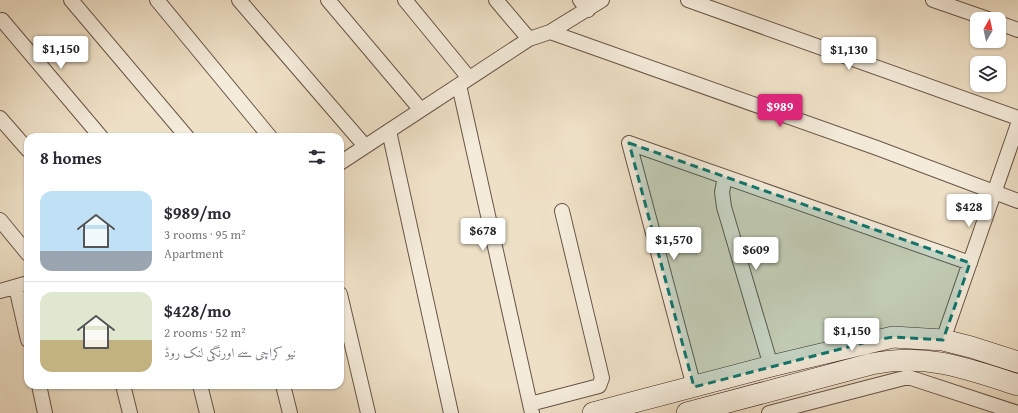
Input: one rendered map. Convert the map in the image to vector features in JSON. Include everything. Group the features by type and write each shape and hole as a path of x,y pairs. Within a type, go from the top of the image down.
{"street":[{"path":"71,0 183,133"},
{"path":"157,0 267,133"},
{"path":"239,0 365,146"},
{"path":"328,0 421,110"},
{"path":"405,0 464,82 531,408 599,386 602,378 562,211"},
{"path":"496,0 529,39"},
{"path":"344,160 529,39 550,32 584,5 602,0"},
{"path":"688,0 1018,118"},
{"path":"933,0 970,13"},
{"path":"2,20 98,133"},
{"path":"1006,26 1018,30"},
{"path":"550,32 877,148 1018,201"},
{"path":"0,118 24,145"},
{"path":"943,340 1018,124"},
{"path":"389,131 451,413"},
{"path":"694,386 629,143 970,263"},
{"path":"725,177 722,192 724,207 771,366"},
{"path":"0,220 24,249"},
{"path":"0,291 22,285 24,303"},
{"path":"344,311 368,413"},
{"path":"593,413 771,366 893,337 943,340 1018,362"},
{"path":"687,413 871,364 892,360 912,359 948,363 1018,385"},
{"path":"769,413 908,377 1018,413"},
{"path":"40,389 45,413"},
{"path":"124,389 130,413"},
{"path":"201,389 207,413"},
{"path":"284,389 290,413"}],"highlighted area":[{"path":"629,143 970,263 943,340 893,337 875,340 694,387"}]}
